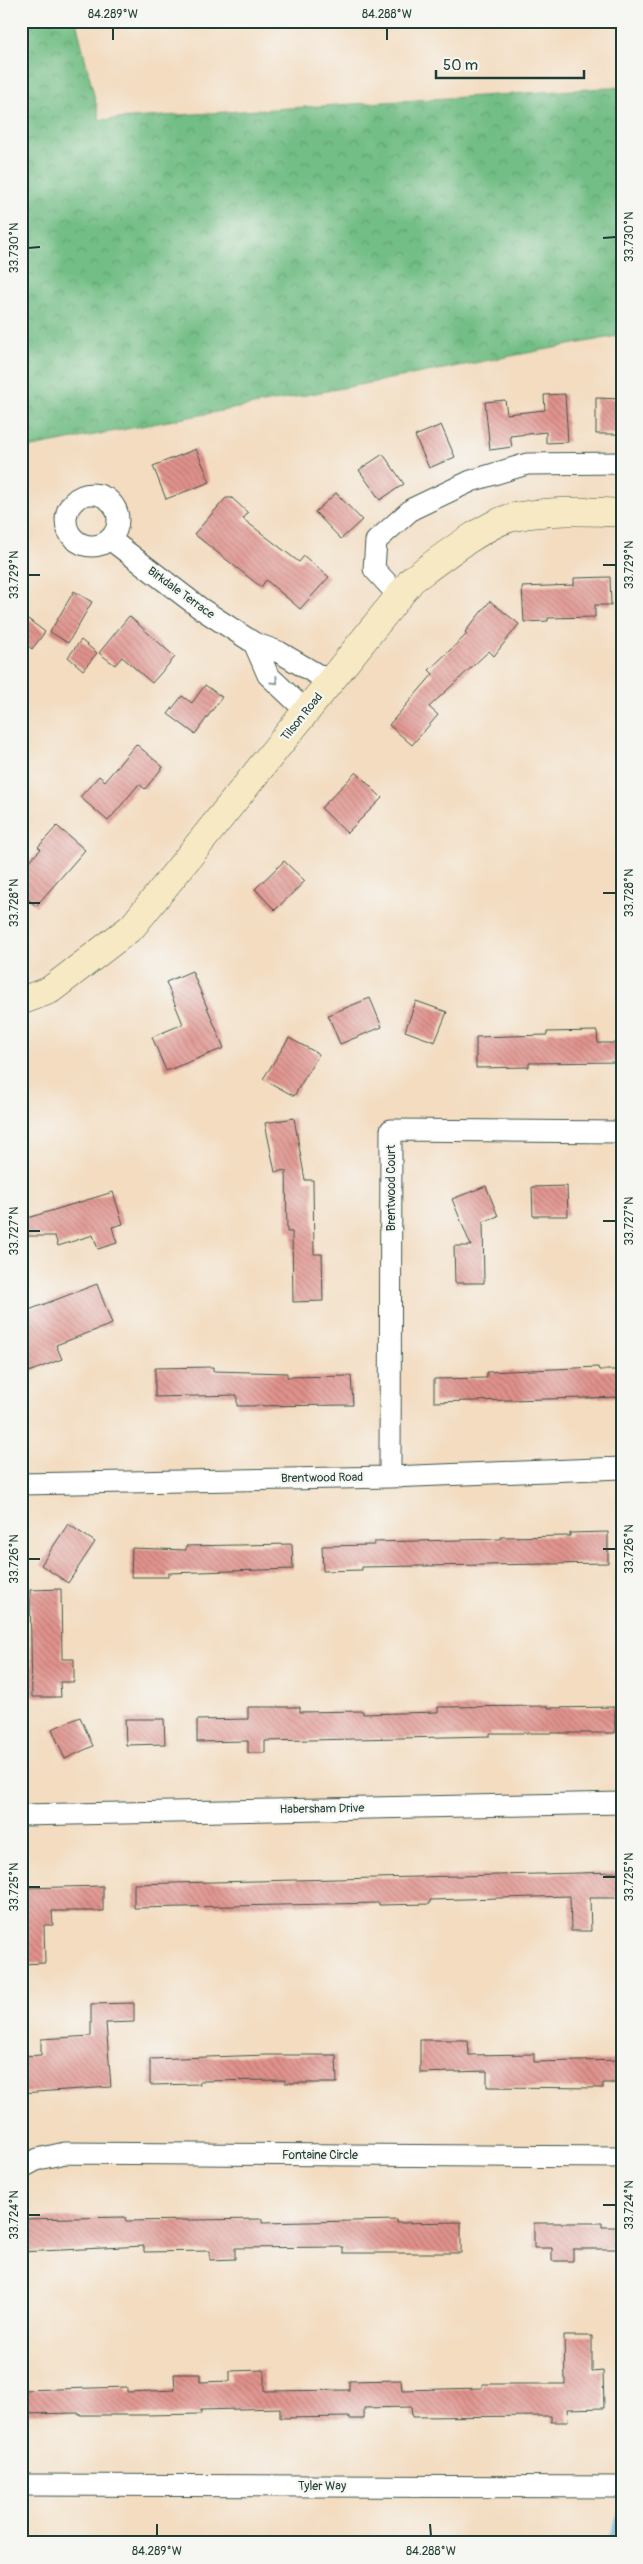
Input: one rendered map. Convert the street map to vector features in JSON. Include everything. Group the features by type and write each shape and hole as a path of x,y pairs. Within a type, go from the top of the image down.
{"street":[{"path":"399,596 374,569 376,541 412,509 471,481 527,464 622,463"},
{"name":"Tilson Road","path":"21,1001 50,990 132,927 412,580 456,549 512,517 577,511 622,513"},
{"name":"Birkdale Terrace","path":"111,540 200,608 254,643 280,652 330,682"},
{"path":"254,643 268,675 306,711"},
{"name":"Brentwood Court","path":"390,1477 391,1130 622,1132"},
{"name":"Brentwood Road","path":"21,1484 390,1477 622,1468"},
{"name":"Habersham Drive","path":"21,1816 622,1803"},
{"name":"Fontaine Circle","path":"21,2168 38,2159 65,2153 622,2157"},
{"name":"Tyler Way","path":"21,2486 622,2487"}],"green space":[{"path":"21,21 76,21 100,120 622,87 622,335 21,449"}],"building":[{"path":"565,394 568,442 546,443 546,432 510,436 512,447 490,450 485,402 505,400 507,414 545,410 544,395"},
{"path":"596,398 622,399 622,434 596,434"},
{"path":"441,425 455,457 429,468 415,436"},
{"path":"196,449 210,482 166,499 153,466"},
{"path":"383,454 404,484 380,500 359,470"},
{"path":"336,493 362,520 341,539 315,512"},
{"path":"226,498 232,498 248,513 243,519 299,562 304,556 329,577 300,609 266,580 261,587 194,534"},
{"path":"610,577 611,605 595,605 595,617 548,618 548,621 524,622 522,587 574,585 574,578"},
{"path":"74,591 92,602 68,643 50,632"},
{"path":"490,601 519,624 494,656 489,651 429,707 438,715 412,745 389,725 433,674 429,670 467,634 465,632"},
{"path":"129,616 175,657 152,683 122,657 115,665 99,653"},
{"path":"28,619 45,632 32,649 21,640 21,628"},
{"path":"81,640 97,653 83,670 68,657"},
{"path":"205,685 222,697 195,734 168,714 182,696 192,703"},
{"path":"136,744 163,767 145,789 139,784 108,821 80,797 99,776 105,781"},
{"path":"356,772 382,798 347,833 321,808"},
{"path":"57,826 85,850 36,906 21,893 21,870 41,849 38,847"},
{"path":"284,861 305,881 275,910 255,889"},
{"path":"192,971 224,1048 166,1071 152,1037 183,1024 166,982"},
{"path":"370,998 382,1027 340,1044 328,1015"},
{"path":"416,1001 447,1012 435,1042 405,1031"},
{"path":"597,1031 598,1043 622,1043 622,1062 529,1063 529,1067 476,1068 476,1037 547,1035 547,1032"},
{"path":"289,1038 319,1054 294,1096 263,1079"},
{"path":"294,1118 305,1180 313,1180 314,1254 322,1254 323,1301 293,1302 292,1232 287,1232 286,1170 275,1172 265,1123"},
{"path":"486,1186 498,1216 483,1222 484,1283 455,1283 454,1246 471,1246 452,1199"},
{"path":"567,1186 568,1216 533,1216 532,1187"},
{"path":"113,1192 123,1224 112,1227 117,1243 98,1249 93,1235 58,1246 55,1236 21,1236 21,1220"},
{"path":"97,1284 112,1324 56,1345 62,1359 21,1375 21,1313"},
{"path":"213,1367 213,1371 287,1373 287,1377 351,1376 353,1405 237,1406 237,1395 155,1397 155,1368"},
{"path":"598,1367 599,1370 622,1370 622,1397 434,1402 434,1379 487,1378 487,1372"},
{"path":"68,1524 95,1542 68,1583 41,1565"},
{"path":"608,1532 608,1563 362,1567 362,1570 323,1571 322,1546 374,1545 374,1542 570,1536 570,1533"},
{"path":"292,1544 293,1569 168,1573 168,1577 131,1577 132,1548 186,1550 186,1546"},
{"path":"61,1589 62,1659 74,1659 74,1682 60,1682 61,1697 32,1697 30,1590"},
{"path":"548,1706 548,1708 615,1707 615,1733 490,1733 490,1736 265,1741 265,1753 248,1753 248,1741 197,1742 197,1720 248,1719 248,1707 300,1707 300,1712 363,1711 363,1714 438,1712 438,1707"},
{"path":"80,1717 93,1746 65,1759 52,1729"},
{"path":"125,1719 164,1719 165,1744 126,1745"},
{"path":"619,1872 620,1898 590,1898 591,1931 571,1931 570,1896 430,1900 430,1904 379,1905 379,1903 134,1908 134,1884"},
{"path":"103,1886 103,1911 52,1911 53,1925 44,1925 45,1963 21,1964 21,1888"},
{"path":"134,2003 134,2022 106,2023 111,2087 21,2093 21,2056 41,2055 41,2039 91,2036 91,2004"},
{"path":"420,2040 468,2040 469,2055 534,2054 534,2062 622,2060 622,2083 603,2083 603,2088 487,2087 487,2071 420,2073"},
{"path":"336,2055 337,2083 285,2083 285,2080 199,2081 200,2084 150,2085 150,2059"},
{"path":"125,2217 126,2221 262,2219 262,2223 397,2220 397,2223 461,2222 461,2253 343,2253 343,2247 235,2248 235,2259 210,2260 210,2251 144,2252 144,2246 21,2252 21,2219"},
{"path":"534,2223 602,2223 602,2227 622,2227 622,2249 573,2249 573,2261 552,2261 552,2248 534,2248"},
{"path":"564,2336 592,2336 592,2372 603,2371 604,2408 567,2409 568,2422 551,2422 551,2416 412,2417 411,2407 364,2408 364,2419 349,2419 349,2417 280,2418 280,2408 201,2410 201,2414 21,2414 21,2390 127,2387 127,2392 175,2390 174,2374 200,2374 200,2382 230,2381 230,2371 264,2370 264,2391 349,2390 349,2381 401,2380 402,2390 482,2388 482,2384 565,2384"}],"waterway":[{"path":"608,2543 622,2512"}]}
